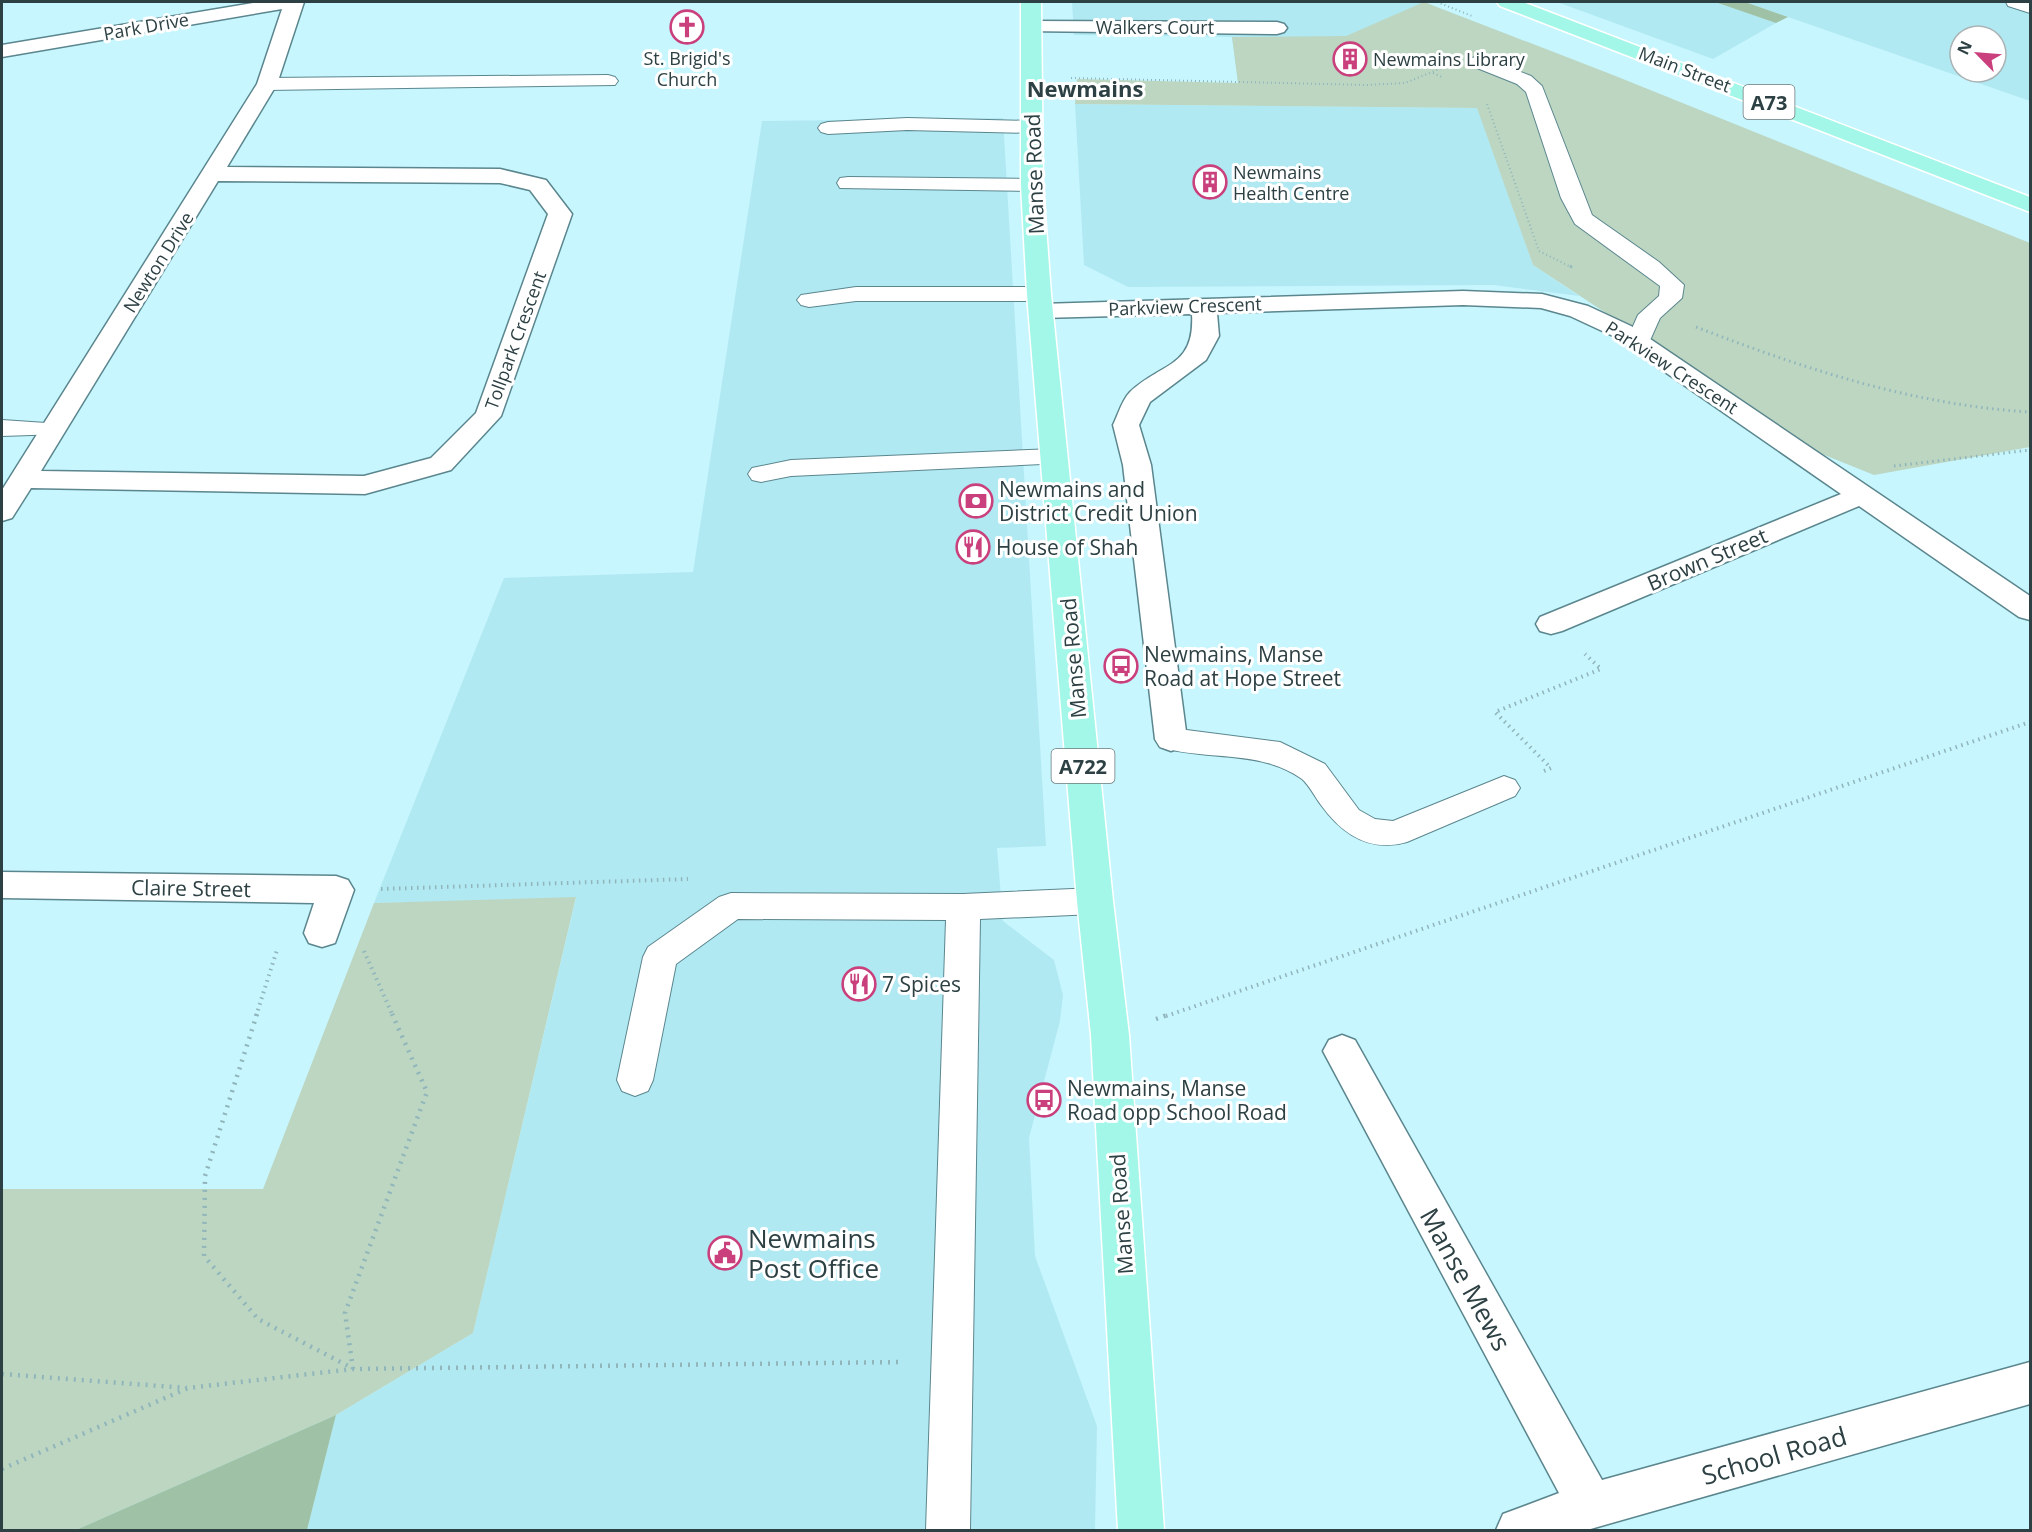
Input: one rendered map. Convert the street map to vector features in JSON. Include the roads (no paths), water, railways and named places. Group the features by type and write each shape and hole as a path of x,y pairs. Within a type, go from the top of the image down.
{"main road":[{"name":"Main Street","path":"1507,2 2031,206"},
{"name":"Manse Road","path":"1031,14 1032,185 1040,302 1095,902 1110,1035 1141,1530"}],"street":[{"name":"Park Drive","path":"2,51 292,2"},
{"name":"Newton Drive","path":"2,512 267,84 292,2"},
{"name":"Walkers Court","path":"1031,14 1277,27"},
{"name":"Tollpark Crescent","path":"23,479 365,484 441,464 488,416 560,214 538,185 500,176 213,174"},
{"name":"Parkview Crescent","path":"1040,302 1204,305 1463,298 1542,302 1579,311 1638,342 2031,610"},
{"path":"1171,739 1137,465 1126,425 1139,398 1176,373 1197,355 1206,336 1204,305"},
{"name":"Brown Street","path":"1551,624 1862,495"},
{"name":"Claire Street","path":"2,885 336,890 322,933"},
{"name":"Manse Mews","path":"1342,1051 1591,1506"},
{"name":"School Road","path":"1519,1530 1591,1506 2031,1383"}],"lane":[{"path":"2015,2 2031,8"},
{"path":"1479,62 1524,80 1535,90 1580,217 1599,233 1660,271 1672,285 1670,298 1650,315 1638,342"},
{"path":"267,84 608,81"},
{"path":"828,128 908,124 1032,127"},
{"path":"848,183 1032,185"},
{"path":"809,300 856,294 1040,302"},
{"path":"2,428 52,429"},
{"path":"761,474 791,468 1054,457"},
{"path":"1171,739 1269,750 1314,772 1348,818 1368,830 1395,833 1504,788"},
{"path":"635,1080 660,957 731,906 963,907 1095,902"},
{"path":"948,1530 963,907"}],"place":[{"name":"St. Brigid's Church","path":"687,27"},
{"name":"Newmains Library","path":"1350,59"},
{"name":"Newmains Health Centre","path":"1210,182"},
{"name":"Newmains and District Credit Union","path":"976,501"},
{"name":"House of Shah","path":"973,547"},
{"name":"Newmains, Manse Road at Hope Street","path":"1121,666"},
{"name":"7 Spices","path":"859,984"},
{"name":"Newmains, Manse Road opp School Road","path":"1044,1100"},
{"name":"Newmains Post Office","path":"725,1253"}],"district":[{"name":"Newmains","path":"1085,88"}]}
